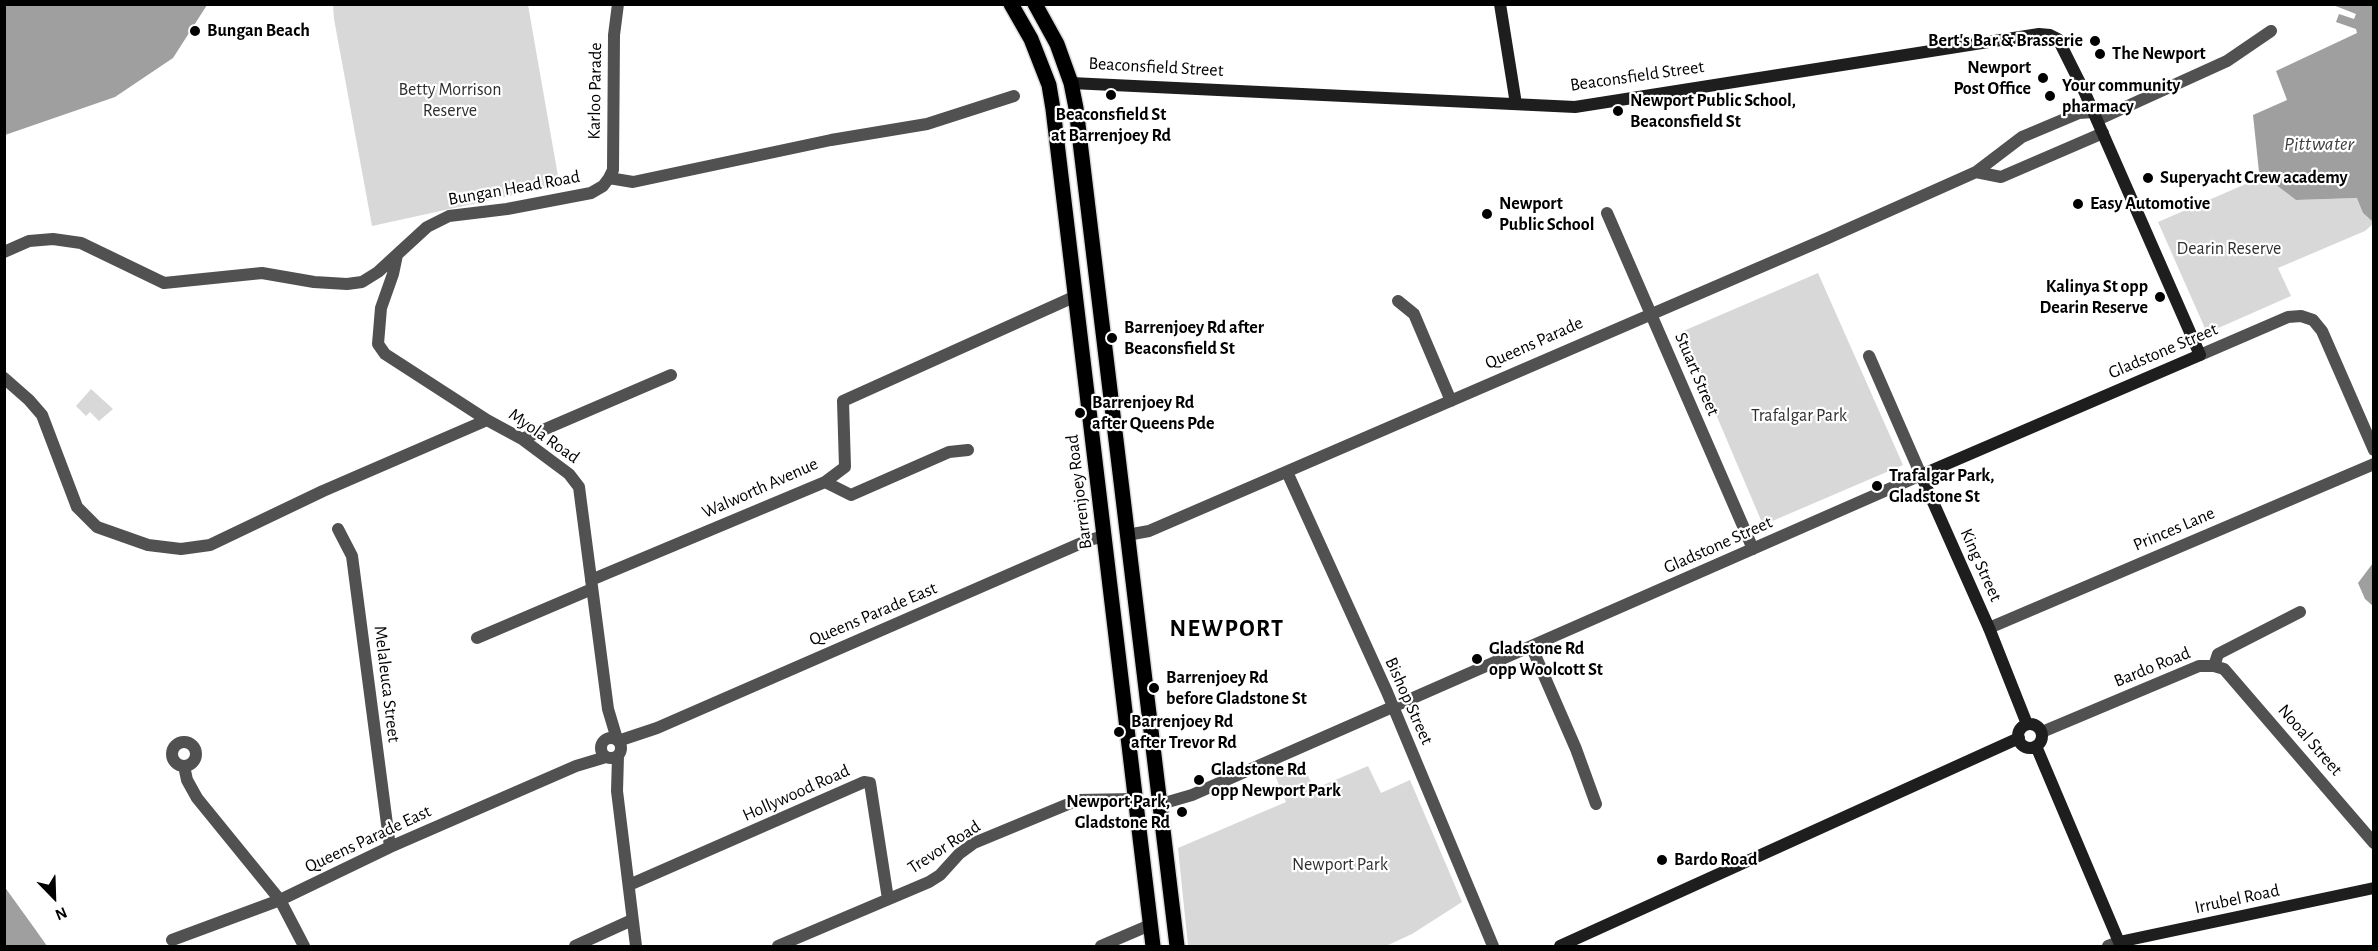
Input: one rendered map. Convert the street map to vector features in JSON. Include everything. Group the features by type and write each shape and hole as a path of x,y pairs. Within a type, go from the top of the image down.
{"main road":[{"name":"Barrenjoey Road","path":"1011,4 1031,39 1048,85 1076,296 1134,800 1154,946"},
{"path":"1035,4 1057,44 1071,83 1088,204 1177,946"},
{"name":"Beaconsfield Street","path":"1048,85 1071,83"},
{"name":"Queens Parade","path":"1104,536 1127,535"},
{"path":"1134,800 1161,804"},
{"path":"1150,925 1173,921"}],"street":[{"name":"Karloo Parade","path":"609,178 612,170 614,35 618,4"},
{"path":"1500,4 1516,104"},
{"name":"Queens Parade","path":"1127,535 1149,531 1287,472 1976,172 2022,137 2079,113 2095,116 2217,66 2271,31"},
{"name":"Beaconsfield Street","path":"1071,83 1575,107 2039,34 2050,35 2062,44 2085,93 2200,355"},
{"path":"609,178 633,182 831,140 927,124 1014,96"},
{"name":"Queens Parade","path":"1976,172 2001,177 2103,133"},
{"name":"Bungan Head Road","path":"4,252 29,241 53,239 81,243 165,283 262,273 314,282 346,284 362,282 378,272 427,227 449,216 507,210 591,193 603,186 609,178"},
{"name":"Stuart Street","path":"1607,213 1652,312 1753,549"},
{"name":"Myola Road","path":"397,255 381,308 378,344 385,354 487,420 522,439 569,474 579,487 636,946"},
{"name":"Walworth Avenue","path":"477,638 592,584 825,482 845,467 843,401 1076,296"},
{"path":"1398,301 1414,314 1451,401"},
{"name":"Gladstone Street","path":"1161,804 1192,795 1532,648 1921,475 2288,317 2301,315 2313,320 2322,331 2373,450"},
{"name":"King Street","path":"1869,356 1989,628 2027,724"},
{"path":"522,439 670,375"},
{"path":"4,378 42,415 77,507 97,527 148,545 181,549 210,545 322,491 487,420"},
{"path":"825,482 851,495 949,452 968,450"},
{"name":"Princes Lane","path":"1989,628 2373,464"},
{"name":"Bishop Street","path":"1287,472 1424,778 1493,946"},
{"name":"Melaleuca Street","path":"338,529 352,556 390,847"},
{"name":"Queens Parade East","path":"172,940 280,900 390,847 657,728 1086,541 1104,536"},
{"name":"Bardo Road","path":"2042,732 2199,666 2214,666 2218,654 2300,612"},
{"path":"1532,648 1576,749 1596,804"},
{"name":"Nooal Street","path":"2214,666 2224,669 2373,843"},
{"path":"2027,724 2034,724 2042,732 2042,739 2036,746 2024,746 2019,738 2019,731 2027,724"},
{"path":"1560,946 2019,738"},
{"path":"2036,746 2113,944"},
{"path":"184,766 197,798 280,900 304,946"},
{"name":"Hollywood Road","path":"629,885 864,782 870,783 888,899"},
{"name":"Trevor Road","path":"777,946 940,875 959,854 974,843 1078,800 1134,800"},
{"name":"Irrubel Road","path":"2113,944 2373,888"},
{"path":"574,946 632,920"},
{"path":"1101,946 1150,925"}],"green space":[{"name":"Betty Morrison Reserve","path":"333,5 528,5 558,176 553,177 555,186 372,226"},
{"name":"Dearin Reserve","path":"2259,172 2296,200 2358,198 2363,213 2374,223 2365,231 2278,268 2291,296 2207,333 2158,222 2248,183"},
{"name":"Trafalgar Park","path":"1818,273 1903,465 1763,525 1681,332"},
{"path":"91,389 113,409 99,421 90,412 86,416 76,406"},
{"name":"Newport Park","path":"1302,762 1314,789 1368,766 1381,793 1410,780 1462,902 1412,934 1386,946 1188,946 1178,848 1286,802 1275,775"}],"water":[{"path":"5,4 207,5 173,58 115,97 5,135"},
{"name":"Pittwater","path":"2333,5 2373,5 2373,222 2363,213 2357,198 2296,200 2259,172 2253,115 2287,100 2276,71 2357,33 2356,29 2336,22 2339,14 2354,19 2356,14"},
{"path":"2373,563 2373,606 2365,599 2358,583"},
{"path":"4,886 35,929 47,946 5,946"}],"place":[{"name":"Bungan Beach","path":"195,31"},
{"name":"Bert's Bar & Brasserie","path":"2095,41"},
{"name":"The Newport","path":"2100,54"},
{"name":"Newport Post Office","path":"2043,78"},
{"name":"Beaconsfield St at Barrenjoey Rd","path":"1111,95"},
{"name":"Your community pharmacy","path":"2050,96"},
{"name":"Newport Public School, Beaconsfield St","path":"1618,111"},
{"name":"Superyacht Crew academy","path":"2148,178"},
{"name":"Easy Automotive","path":"2078,204"},
{"name":"Newport Public School","path":"1487,214"},
{"name":"Kalinya St opp Dearin Reserve","path":"2160,297"},
{"name":"Barrenjoey Rd after Beaconsfield St","path":"1112,338"},
{"name":"Barrenjoey Rd after Queens Pde","path":"1080,413"},
{"name":"Trafalgar Park, Gladstone St","path":"1877,486"},
{"name":"Gladstone Rd opp Woolcott St","path":"1477,659"},
{"name":"Barrenjoey Rd before Gladstone St","path":"1154,688"},
{"name":"Barrenjoey Rd after Trevor Rd","path":"1119,732"},
{"name":"Gladstone Rd opp Newport Park","path":"1199,780"},
{"name":"Newport Park, Gladstone Rd","path":"1182,812"},
{"name":"Bardo Road","path":"1662,860"}],"district":[{"name":"NEWPORT","path":"1227,629"}]}
